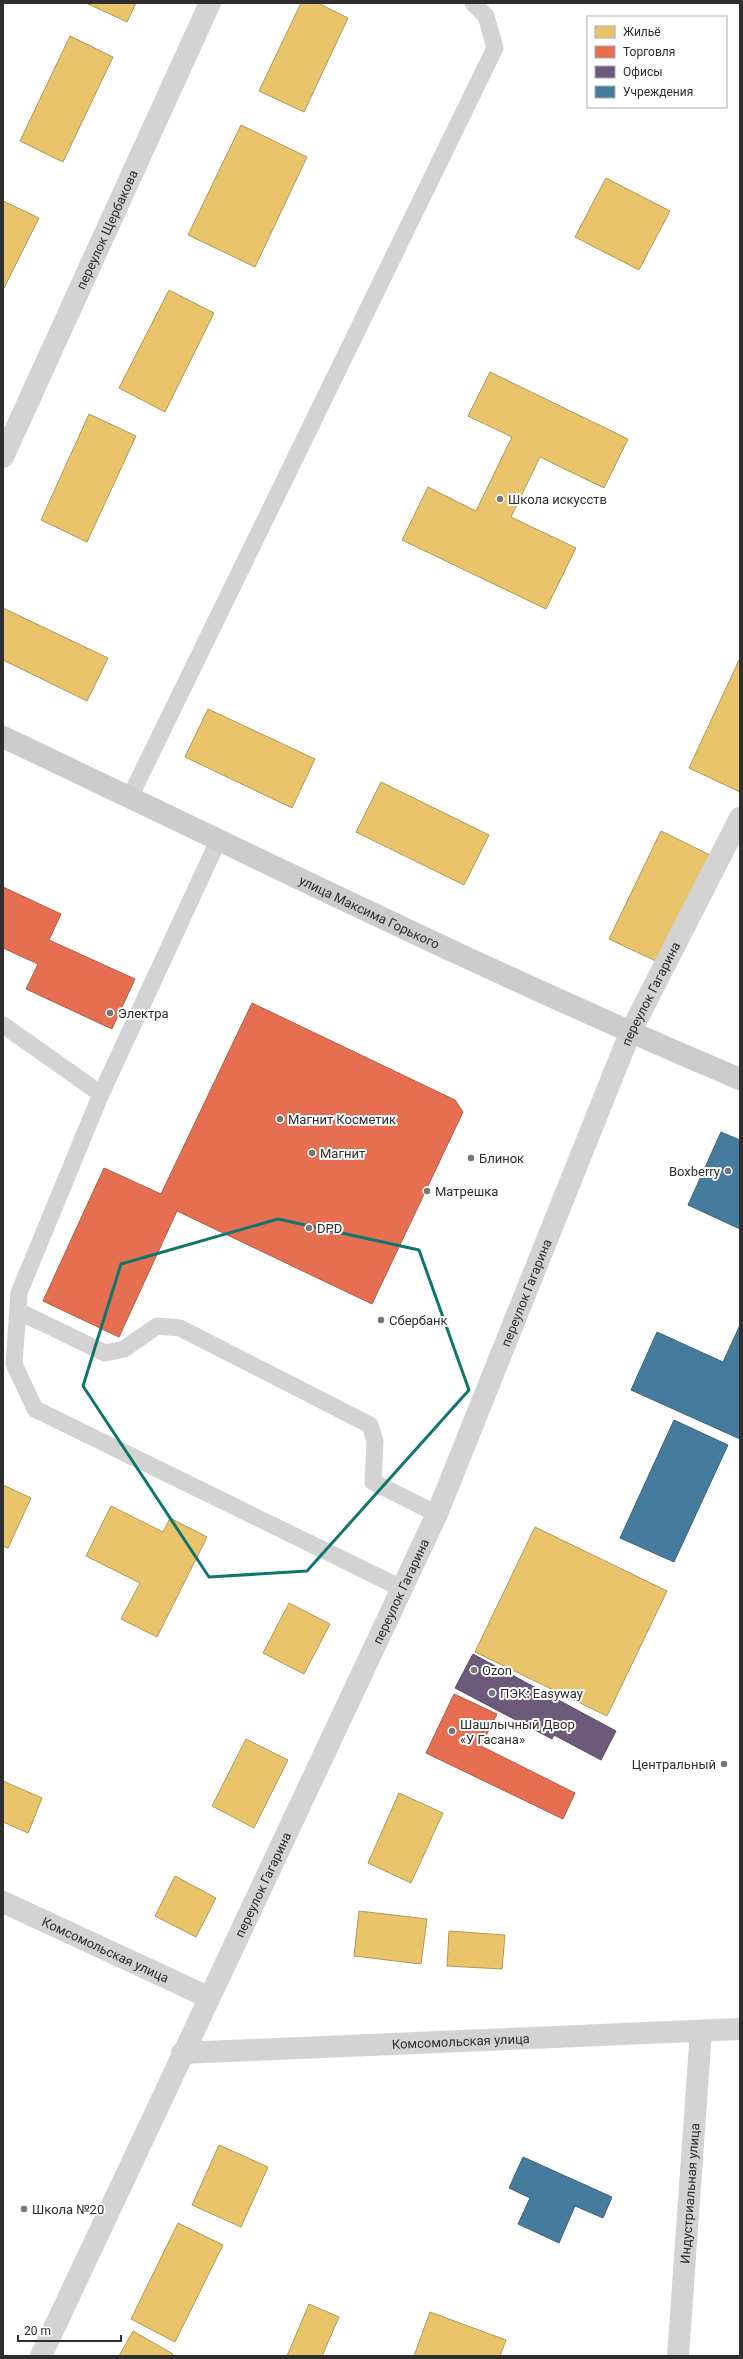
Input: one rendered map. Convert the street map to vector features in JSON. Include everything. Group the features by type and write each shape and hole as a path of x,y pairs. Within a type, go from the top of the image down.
{"main road":[{"name":"улица Максима Горького","path":"3,737 130,797 218,841 630,1033 740,1079"}],"street":[{"name":"переулок Щербакова","path":"3,457 210,3"},
{"name":"переулок Гагарина","path":"41,2356 182,2053 437,1514 630,1033 740,818"},
{"name":"Комсомольская улица","path":"3,1902 208,1998"},
{"name":"Комсомольская улица","path":"182,2053 740,2029"},
{"name":"Индустриальная улица","path":"678,2356 701,2031"}],"lane":[{"path":"130,797 495,48 486,16 473,3"},
{"path":"218,841 101,1094 19,1294 14,1364 35,1409 402,1588"},
{"path":"3,1025 101,1094"},
{"path":"18,1311 105,1353 124,1349 157,1326 180,1328 370,1425 375,1441 372,1482 437,1514"}],"highlighted area":[{"path":"278,1219 419,1250 469,1390 307,1571 209,1577 83,1386 121,1264"}],"building: Жильё":[{"path":"86,3 136,3 127,22"},
{"path":"301,3 318,3 348,18 304,112 259,91"},
{"path":"70,36 113,57 63,162 20,141"},
{"path":"241,125 307,157 255,267 188,235"},
{"path":"606,178 670,211 639,270 575,237"},
{"path":"3,201 39,218 3,290"},
{"path":"169,290 214,313 165,412 119,388"},
{"name":"Школа искусств","path":"490,372 628,439 604,488 540,457 511,517 576,548 546,609 402,540 428,487 476,511 512,437 468,416"},
{"path":"89,414 136,436 87,542 41,520"},
{"path":"3,608 108,658 87,701 3,660"},
{"path":"740,658 740,792 689,768"},
{"path":"208,709 315,759 292,808 185,757"},
{"path":"381,782 489,835 464,885 356,832"},
{"path":"661,831 710,855 658,962 609,939"},
{"path":"3,1485 31,1498 8,1548 3,1546"},
{"path":"111,1506 163,1532 170,1518 207,1537 157,1637 121,1619 140,1583 86,1556"},
{"path":"535,1527 667,1591 607,1716 475,1652"},
{"path":"289,1603 330,1624 304,1674 263,1653"},
{"path":"246,1739 288,1760 254,1828 212,1806"},
{"path":"3,1781 42,1798 28,1833 3,1822"},
{"path":"399,1793 443,1813 411,1883 368,1863"},
{"path":"175,1876 216,1898 196,1937 155,1916"},
{"path":"359,1911 427,1919 421,1964 354,1956"},
{"path":"449,1931 505,1935 502,1969 447,1966"},
{"path":"219,2145 268,2167 241,2227 192,2205"},
{"path":"178,2223 223,2245 175,2342 131,2319"},
{"path":"309,2304 339,2317 322,2356 287,2356"},
{"path":"430,2312 506,2340 500,2356 414,2356"},
{"path":"133,2331 173,2354 172,2356 119,2356"}],"building: Торговля":[{"path":"3,887 61,914 49,940 135,979 112,1029 26,989 38,964 3,948"},
{"path":"252,1003 455,1100 463,1112 372,1304 177,1211 119,1337 43,1301 104,1168 161,1194"},
{"path":"454,1694 497,1714 481,1746 575,1793 563,1819 426,1753"}],"building: Офисы":[{"path":"473,1654 616,1731 601,1760 554,1735 552,1739 455,1688"}],"building: Учреждения":[{"path":"721,1132 740,1140 740,1229 688,1205"},
{"path":"740,1325 740,1439 631,1390 657,1332 723,1362"},
{"path":"674,1420 728,1445 674,1562 620,1538"},
{"path":"523,2157 612,2197 603,2218 575,2206 559,2243 518,2224 530,2198 509,2188"}],"place":[{"name":"Школа искусств","path":"500,499"},
{"name":"Электра","path":"110,1013"},
{"name":"Магнит Косметик","path":"280,1119"},
{"name":"Магнит","path":"312,1153"},
{"name":"Блинок","path":"471,1158"},
{"name":"Boxberry","path":"728,1171"},
{"name":"Матрешка","path":"427,1191"},
{"name":"DPD","path":"309,1228"},
{"name":"Сбербанк","path":"381,1320"},
{"name":"Ozon","path":"474,1670"},
{"name":"ПЭК: Easyway","path":"492,1693"},
{"name":"Шашлычный Двор «У Гасана»","path":"452,1731"},
{"name":"Центральный","path":"724,1764"},
{"name":"Школа №20","path":"24,2209"}]}
